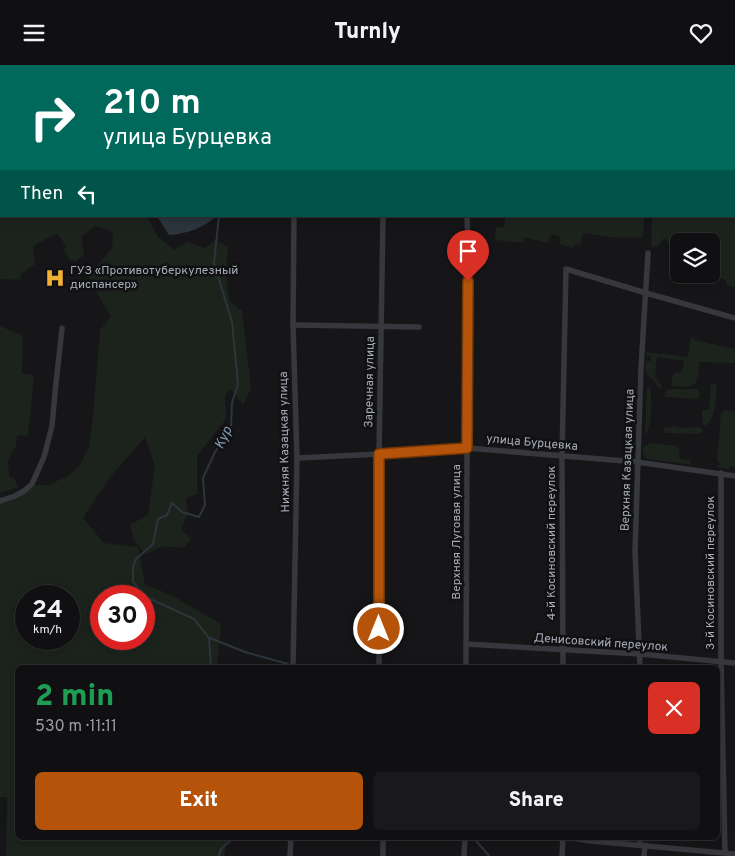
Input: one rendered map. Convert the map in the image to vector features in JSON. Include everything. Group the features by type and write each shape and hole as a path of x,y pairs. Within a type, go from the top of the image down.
{"street":[{"name":"Нижняя Казацкая улица","path":"293,665 296,458 293,325 294,217"},
{"name":"Заречная улица","path":"379,665 382,217"},
{"name":"Верхняя Луговая улица","path":"466,665 467,217"},
{"name":"Верхняя Казацкая улица","path":"640,665 635,551 641,368 648,253"},
{"name":"4-й Косиновский переулок","path":"563,665 562,456 566,269 646,293"},
{"path":"646,293 735,318"},
{"path":"293,325 419,327"},
{"path":"0,501 16,496 24,491 32,483 44,457 52,426 62,328"},
{"name":"улица Бурцевка","path":"296,458 467,448 637,462 735,476"},
{"name":"3-й Косиновский переулок","path":"721,473 721,662 725,852"},
{"name":"Денисовский переулок","path":"466,644 640,654 735,663"},
{"path":"290,856 291,840"},
{"path":"383,840 383,856"},
{"path":"464,840 464,856"},
{"path":"562,856 564,840"},
{"path":"593,840 735,854"},
{"path":"641,840 644,856"}],"shaded area":[{"path":"0,217 148,217 158,237 175,250 187,242 205,248 215,240 228,247 226,273 229,301 242,311 251,389 243,405 231,389 225,395 226,419 197,456 197,494 186,498 188,514 181,529 191,539 184,548 164,546 146,554 134,540 130,525 148,515 155,466 145,437 110,477 83,518 104,543 138,547 145,584 147,585 90,585 90,650 155,650 155,588 173,596 221,624 217,665 15,665 15,840 227,840 224,856 6,856 7,797 0,797 0,502 12,500 36,485 50,485 67,477 80,465 89,447 100,330 111,317 88,277 112,248 113,235 109,230 95,226 81,237 84,255 76,261 70,260 64,250 66,246 57,233 33,246 35,264 21,274 20,280 0,279"},
{"path":"158,217 215,217 194,230 169,235"},
{"path":"644,217 643,237 598,236 583,233 580,245 575,244 574,248 559,244 561,237 551,234 548,243 524,237 523,243 495,240 496,227 504,228 505,218 501,218"},
{"path":"652,217 735,217 735,287 726,285 726,280 720,278 720,233 670,233 670,243 664,238 659,246 652,247"},
{"path":"0,326 23,336 22,373 34,375 28,436 17,435 16,446 8,460 9,477 15,479 18,487 0,493"},
{"path":"691,337 695,338 694,340 735,349 735,363 699,362 696,382 688,387 680,387 670,385 675,373 681,372 684,361 657,357 655,377 662,387 660,389 645,371 646,361 651,361 651,356 646,356 646,352 688,357"},
{"path":"715,383 717,387 714,414 705,426 703,424 702,411 709,410 711,384"},
{"path":"647,387 651,389 651,411 649,427 647,433 645,433"},
{"path":"699,389 699,399 664,397 667,390"},
{"path":"725,410 735,411 735,467 729,466 729,469 716,467 721,465 717,460 721,413"},
{"path":"674,426 681,428 700,427 703,431 699,434 665,433 665,427"},
{"path":"650,443 676,446 680,450 680,459 690,459 691,462 686,464 647,459 643,454 643,447"}],"waterway":[{"name":"Кур","path":"136,585 133,581 133,567 136,559 153,544 158,519 167,515 172,503 182,512 199,517 205,505 203,478 215,452 231,427 232,403 238,384 232,322 214,263 219,217"},
{"name":"Кур","path":"155,601 194,619 209,638 211,665"},
{"path":"210,638 245,652 289,665"},
{"name":"Кур","path":"219,856 221,849 231,840"},
{"path":"476,840 489,856"}],"place":[{"name":"ГУЗ «Противотуберкулезный диспансер»","path":"55,278"}],"route":[{"path":"379,629 379,454 467,448 468,281"}]}
